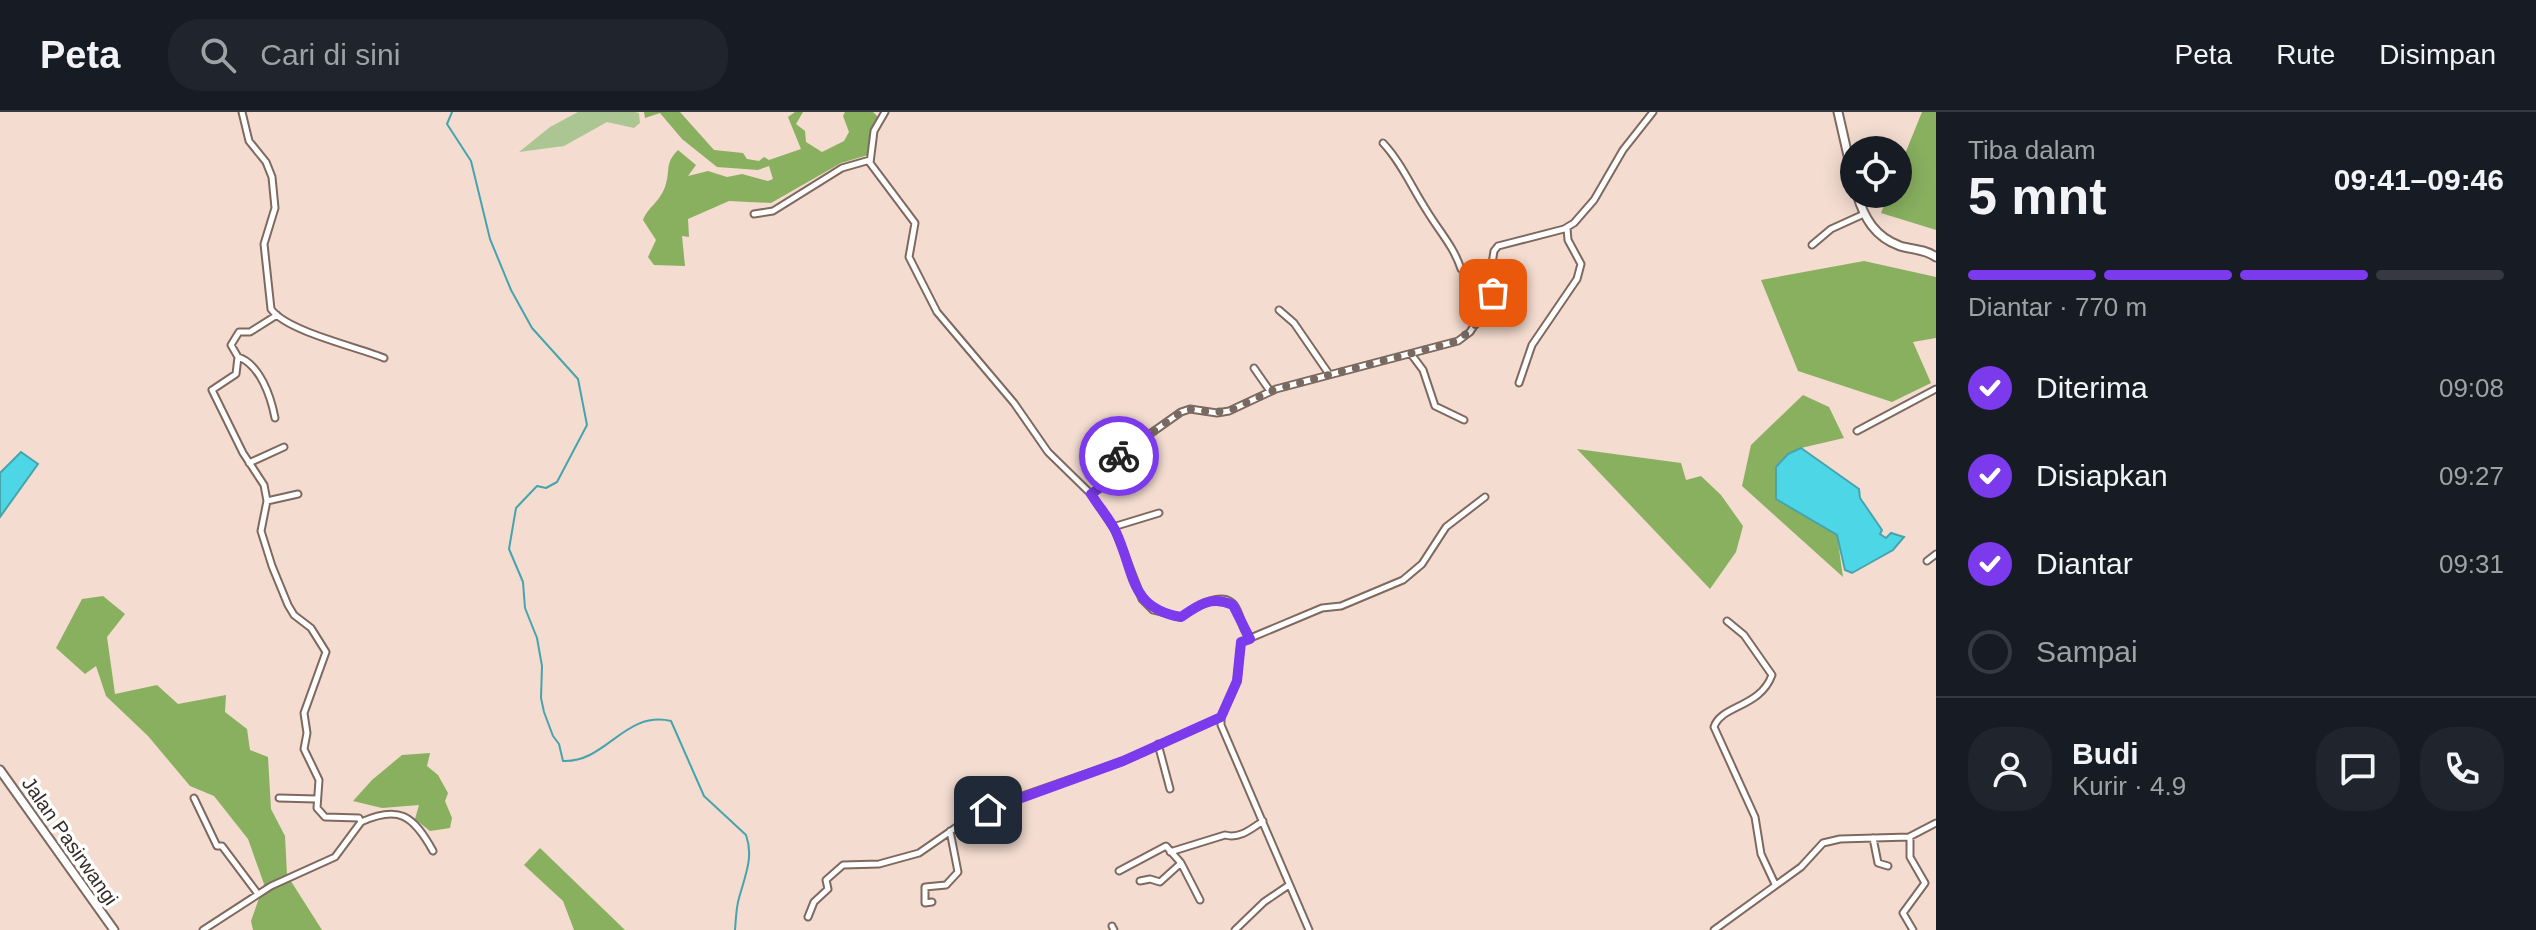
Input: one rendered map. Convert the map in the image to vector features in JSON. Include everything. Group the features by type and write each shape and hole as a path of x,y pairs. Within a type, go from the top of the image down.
{"street":[{"path":"242,112 249,141 266,162 272,177 275,208 264,244 268,299 277,315 310,333 384,358"},
{"path":"885,112 874,131 870,160 915,223 909,257 937,312 1014,403 1048,452 1091,494 1113,527 1142,599 1153,610 1181,617 1203,602 1228,602 1237,609 1244,632 1250,639"},
{"path":"1491,270 1494,251 1498,246 1567,228 1594,200 1623,150 1653,112"},
{"path":"1838,112 1843,136"},
{"path":"1091,494 1101,487 1120,455 1181,412 1190,409 1229,411 1270,391 1458,341 1470,332 1493,293 1496,272 1461,269 1458,256 1428,213 1395,156 1383,143"},
{"path":"754,214 773,211 842,168 870,160"},
{"path":"1862,208 1881,236 1936,257"},
{"path":"1812,245 1831,229 1864,214"},
{"path":"1519,383 1532,345 1577,279 1581,264 1568,240 1567,228"},
{"path":"1279,310 1294,323 1329,374"},
{"path":"277,315 250,332 239,332 231,345 238,357 236,374 212,390 249,463 264,485 267,501 261,531 272,566 294,615 311,628 326,652 304,713 307,733 304,749 319,780 317,808 325,817 359,818 361,822"},
{"path":"1411,354 1423,370 1435,406 1464,420"},
{"path":"238,357 247,360 261,379 275,418"},
{"path":"1254,368 1270,391"},
{"path":"1857,431 1936,389"},
{"path":"249,463 284,447"},
{"path":"267,501 298,494"},
{"path":"1309,930 1221,725 1221,717 1237,681 1241,642 1322,608 1341,606 1403,580 1422,564 1446,527 1485,497"},
{"path":"1113,527 1159,513"},
{"path":"1927,561 1936,554"},
{"path":"1727,621 1744,635 1772,675 1757,698 1720,717 1714,727 1755,817 1761,854 1775,884"},
{"path":"808,917 814,902 828,889 826,880 829,874 836,869 912,856 950,831 1008,801 1123,761 1221,717"},
{"path":"1158,744 1170,789"},
{"name":"Jalan Pasirwangi","path":"0,770 114,930"},
{"path":"194,798 217,846 222,846 258,894"},
{"path":"279,798 316,799"},
{"path":"203,930 258,894 335,857 361,822 386,812 401,814 421,831 433,851"},
{"path":"1170,852 1225,835 1244,834 1263,821"},
{"path":"1714,930 1807,863 1823,843 1910,837 1936,823"},
{"path":"932,902 924,902 925,887 946,885 958,872 950,831"},
{"path":"1910,837 1910,857 1925,883 1903,913 1913,930"},
{"path":"1873,838 1878,863 1888,866"},
{"path":"1119,871 1164,846 1181,863 1200,900"},
{"path":"1140,881 1150,879 1160,882 1181,863"},
{"path":"1235,930 1264,902 1289,885"}],"green space":[{"path":"578,112 635,112 639,113 640,123 634,128 607,122 564,146 519,152 550,127"},
{"path":"644,112 680,112 714,150 743,153 747,159 759,161 764,157 769,160 801,149 788,117 795,112 803,112 796,124 805,131 806,142 822,152 844,141 849,132 843,116 845,112 873,112 879,118 868,155 841,163 771,203 729,201 688,219 689,237 682,236 685,266 654,265 648,257 656,240 643,220 663,192 669,163 678,150 696,165 688,176 708,171 727,177 742,174 768,181 773,179 769,166 758,170 717,167 682,139 660,113 645,118"},
{"path":"1922,112 1936,112 1936,230 1881,213 1883,208 1912,208 1912,137"},
{"path":"1864,261 1936,277 1936,338 1913,342 1931,383 1892,402 1798,371 1761,280"},
{"path":"1803,395 1829,407 1844,438 1801,448 1776,467 1775,499 1837,535 1843,577 1742,486 1751,445"},
{"path":"1577,449 1681,463 1686,480 1701,476 1721,495 1743,526 1736,552 1710,589"},
{"path":"103,596 125,614 107,637 115,694 157,685 178,704 226,695 225,712 247,729 250,750 268,757 271,809 285,836 287,875 322,930 253,930 251,921 264,884 248,839 214,796 190,786 148,736 106,696 96,666 85,674 56,648 82,599"},
{"path":"430,753 427,766 438,775 448,793 445,801 452,818 450,828 430,831 415,819 419,805 382,808 353,801 402,755"},
{"path":"540,848 625,930 574,930 563,901 524,865"}],"water":[{"path":"1801,448 1859,489 1860,498 1882,530 1880,534 1886,538 1891,533 1904,537 1893,550 1852,573 1845,570 1837,535 1776,499 1776,467 1788,454"},
{"path":"21,452 38,464 0,517 0,473"}],"waterway":[{"path":"452,112 447,124 471,161 490,239 511,290 532,328 578,379 587,425 557,482 546,488 537,486 516,508 509,549 523,582 525,608 537,638 544,712 559,744 563,761 592,754 641,723 671,721 704,796 746,835 749,859 737,906 735,930"}],"way so far":[{"path":"1119,456 1181,412 1190,409 1217,413 1229,411 1276,389 1458,341 1475,326 1493,293"}],"route":[{"path":"988,810 1123,761 1221,717 1237,681 1241,642 1250,639 1233,605 1216,600 1203,602 1181,617 1153,610 1142,599 1115,530 1091,494 1101,487 1119,456"}]}
